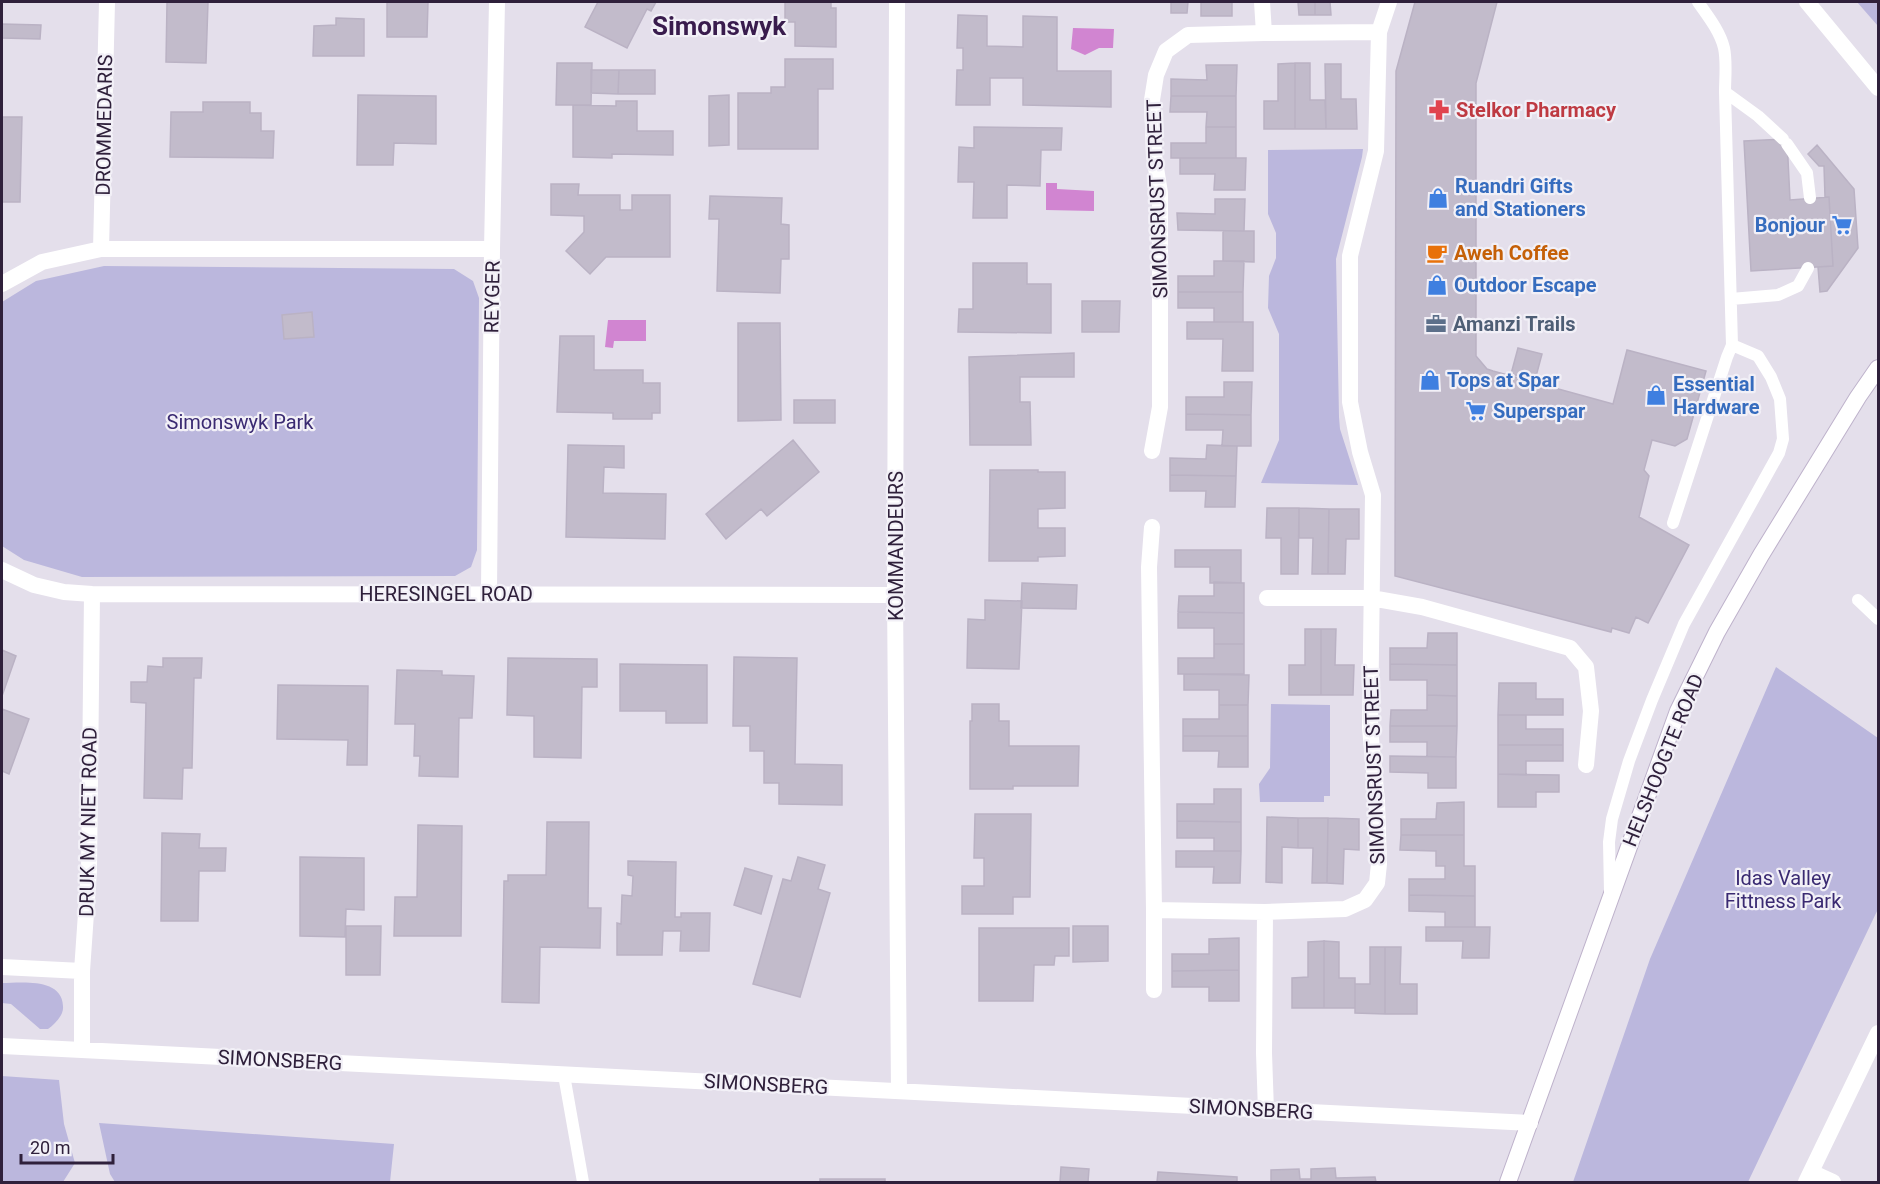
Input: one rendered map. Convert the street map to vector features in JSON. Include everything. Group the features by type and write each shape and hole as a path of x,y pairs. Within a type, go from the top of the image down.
{"street":[{"name":"DROMMEDARIS","path":"101,249 107,2"},
{"name":"REYGER","path":"489,593 497,2"},
{"name":"KOMMANDEURS","path":"897,2 895,595 899,1091"},
{"path":"1262,2 1264,33"},
{"name":"SIMONSRUST STREET","path":"1154,910 1265,912 1345,909 1365,900 1377,883 1379,864 1377,801 1370,728 1373,495 1360,452 1350,402 1350,256 1376,151 1379,32 1389,2"},
{"path":"1807,2 1878,88"},
{"name":"SIMONSRUST STREET","path":"1152,451 1160,407 1161,193 1154,155 1152,100 1156,75 1166,51 1188,36 1379,32"},
{"path":"2,284 42,262 101,249 492,249"},
{"name":"HELSHOOGTE ROAD","path":"1508,1182 1678,711 1717,632 1767,544 1878,368"},
{"path":"1152,527 1149,567 1154,990"},
{"name":"HERESINGEL ROAD","path":"2,570 34,585 64,592 92,594 895,595"},
{"name":"DRUK MY NIET ROAD","path":"82,1050 82,971 89,870 92,594"},
{"path":"1267,598 1371,598 1422,607 1570,648 1586,667 1591,711 1586,765"},
{"path":"1265,912 1266,1111"},
{"path":"2,967 82,971"},
{"path":"1833,1182 1808,1177 1878,1033"},
{"name":"SIMONSBERG","path":"2,1047 1530,1123"}],"lane":[{"path":"1673,523 1732,345 1726,64 1724,46 1709,17 1698,2"},
{"path":"1725,92 1758,116 1785,142 1807,173 1810,198"},
{"path":"1731,299 1778,295 1798,286 1808,268"},
{"path":"1610,897 1609,842 1612,819 1629,761 1684,624 1779,453 1783,439 1780,399 1772,376 1758,356 1732,345"},
{"path":"1858,600 1878,619"},
{"path":"564,1075 583,1182"}],"green space":[{"path":"1857,2 1878,2 1878,26"},
{"path":"1363,149 1336,259 1340,429 1358,485 1261,483 1279,440 1279,334 1268,308 1269,276 1276,258 1276,233 1268,214 1268,150"},
{"name":"Simonswyk Park","path":"104,266 454,269 473,281 479,298 477,550 471,567 455,576 82,577 24,560 2,546 2,302 36,281"},
{"name":"Idas Valley Fittness Park","path":"1776,667 1878,738 1878,909 1748,1182 1573,1182 1650,959"},
{"path":"1271,704 1330,705 1330,796 1324,796 1324,802 1260,802 1259,784 1270,768"},
{"path":"2,983 39,984 56,990 63,1006 61,1016 48,1029 40,1029 11,1004 2,1003"},
{"path":"2,1076 59,1080 64,1124 75,1163 63,1182 2,1182"},
{"path":"99,1123 394,1144 390,1182 115,1182 110,1174"}],"shaded area":[{"path":"1073,28 1114,29 1113,48 1099,48 1085,55 1071,49"},
{"path":"1046,183 1057,183 1057,189 1094,191 1094,211 1046,210"},
{"path":"608,320 646,320 646,341 614,341 613,348 605,347"}],"building":[{"path":"167,2 208,2 206,63 166,62"},
{"path":"387,2 428,2 427,37 387,37"},
{"path":"598,2 656,2 651,11 647,9 627,48 585,27"},
{"path":"785,2 831,2 831,8 836,8 836,47 795,46 795,22 785,22"},
{"path":"1171,2 1188,2 1187,13 1171,13"},
{"path":"1201,2 1232,2 1232,16 1201,16"},
{"path":"1298,2 1315,2 1315,15 1299,15"},
{"path":"1315,2 1330,2 1331,15 1315,15"},
{"path":"1415,2 1497,2 1476,83 1476,356 1487,369 1613,404 1627,350 1706,371 1687,439 1675,446 1652,440 1644,470 1649,476 1639,517 1689,545 1648,623 1636,617 1629,633 1612,628 1611,632 1395,576 1396,71"},
{"path":"958,15 987,16 987,46 1023,47 1023,16 1057,17 1057,71 1111,71 1111,107 1023,105 1023,78 990,78 990,105 956,105 957,70 963,70 963,48 957,48"},
{"path":"336,18 364,19 364,56 313,56 314,26 336,25"},
{"path":"2,24 41,25 40,39 2,38"},
{"path":"785,59 833,59 833,89 818,89 818,149 738,149 738,93 771,93 771,87 785,87"},
{"path":"557,63 592,63 591,105 556,105"},
{"path":"1295,63 1310,63 1310,100 1325,100 1326,129 1295,129"},
{"path":"1295,63 1295,129 1264,129 1264,101 1278,101 1278,64"},
{"path":"1325,64 1341,64 1341,99 1356,99 1357,129 1326,129"},
{"path":"1206,65 1237,65 1236,96 1171,96 1171,79 1207,80"},
{"path":"591,70 619,70 618,94 591,93"},
{"path":"619,70 655,70 655,94 618,94"},
{"path":"358,95 436,96 436,144 394,143 393,165 357,165"},
{"path":"729,95 729,145 709,146 709,96"},
{"path":"1171,96 1236,96 1236,127 1206,127 1207,112 1170,112"},
{"path":"616,101 637,101 637,131 673,131 673,155 612,154 612,158 573,157 573,105 616,106"},
{"path":"203,102 250,102 250,113 261,113 261,131 274,131 273,158 170,157 171,112 203,112"},
{"path":"2,117 22,117 20,202 2,202"},
{"path":"974,127 1062,128 1061,150 1041,150 1040,186 1007,185 1007,218 973,218 974,182 958,182 959,147 974,148"},
{"path":"1206,127 1236,127 1236,158 1171,158 1171,143 1206,143"},
{"path":"1787,139 1790,200 1829,197 1833,266 1751,271 1744,141"},
{"path":"1817,145 1854,189 1858,248 1827,291 1820,292 1818,267 1833,266 1829,197 1825,197 1824,166 1819,166 1808,154"},
{"path":"1180,158 1246,158 1245,190 1214,190 1215,174 1180,174"},
{"path":"551,184 579,184 578,195 620,195 620,210 632,210 632,195 670,195 670,257 606,257 590,274 566,251 584,232 584,216 551,215"},
{"path":"710,196 782,198 781,224 789,225 789,259 781,259 780,293 717,291 719,219 709,219"},
{"path":"1215,199 1245,199 1244,231 1178,230 1177,213 1215,214"},
{"path":"1223,231 1254,231 1254,262 1223,261"},
{"path":"1214,261 1244,261 1243,292 1178,292 1178,276 1214,276"},
{"path":"973,263 1027,263 1027,284 1051,284 1051,333 958,332 959,309 973,309"},
{"path":"1178,292 1243,292 1243,322 1214,322 1214,308 1178,308"},
{"path":"1082,301 1120,301 1119,332 1082,332"},
{"path":"312,312 314,337 284,339 282,315"},
{"path":"1187,322 1253,322 1253,371 1222,371 1223,339 1187,339"},
{"path":"738,323 780,323 781,420 738,421"},
{"path":"560,336 594,336 594,370 643,370 643,383 660,383 660,413 652,413 652,419 613,419 613,413 557,412"},
{"path":"1518,348 1542,354 1535,380 1511,374"},
{"path":"1074,353 1074,377 1020,377 1020,402 1030,402 1031,445 970,445 969,357"},
{"path":"1224,382 1252,382 1251,415 1186,414 1186,397 1224,397"},
{"path":"794,400 835,400 835,423 794,423"},
{"path":"1186,414 1251,415 1251,446 1222,446 1223,430 1186,430"},
{"path":"793,440 819,472 767,516 761,509 726,539 706,514"},
{"path":"568,445 624,446 624,468 604,467 603,493 666,494 665,539 566,537"},
{"path":"1207,445 1237,446 1236,476 1170,475 1170,458 1206,459"},
{"path":"990,470 1065,472 1065,508 1038,509 1038,528 1065,528 1065,556 1038,557 1038,561 989,561"},
{"path":"1170,475 1236,476 1235,507 1205,507 1206,491 1170,491"},
{"path":"1267,508 1299,508 1298,574 1281,574 1281,538 1266,538"},
{"path":"1299,508 1329,509 1328,574 1312,574 1313,538 1299,538"},
{"path":"1329,509 1359,509 1359,539 1346,539 1345,574 1328,574"},
{"path":"1175,550 1241,550 1241,583 1210,583 1210,567 1175,567"},
{"path":"1214,582 1244,583 1244,613 1178,612 1179,596 1214,596"},
{"path":"1022,583 1077,585 1076,609 1021,608"},
{"path":"985,600 1022,601 1019,669 967,668 968,619 985,620"},
{"path":"1178,612 1244,613 1244,644 1214,644 1214,628 1178,628"},
{"path":"1305,629 1321,629 1321,695 1289,695 1289,665 1305,665"},
{"path":"1321,629 1336,629 1335,665 1354,665 1353,695 1321,695"},
{"path":"1428,633 1457,633 1457,665 1390,664 1390,648 1427,648"},
{"path":"1214,644 1244,644 1244,674 1178,674 1178,658 1214,658"},
{"path":"2,650 16,656 2,696"},
{"path":"734,657 797,658 795,764 842,765 842,805 779,804 779,783 764,783 764,751 750,751 750,726 733,726"},
{"path":"163,658 202,658 201,678 194,678 192,768 183,768 182,799 144,798 146,703 131,702 131,682 147,682 148,666 163,667"},
{"path":"508,658 597,659 597,687 582,687 581,758 534,757 534,716 507,715"},
{"path":"620,664 707,665 707,723 666,723 666,711 620,711"},
{"path":"1390,664 1457,665 1457,696 1427,695 1427,680 1390,680"},
{"path":"397,670 442,671 442,675 474,676 472,718 459,718 458,777 419,776 420,756 414,756 415,724 395,724"},
{"path":"1184,674 1249,675 1248,705 1219,705 1219,690 1184,690"},
{"path":"1499,683 1536,683 1536,699 1563,699 1563,715 1498,715"},
{"path":"278,685 368,686 367,765 347,765 348,740 277,739"},
{"path":"1427,695 1457,696 1457,726 1390,726 1391,710 1427,710"},
{"path":"972,704 999,704 999,721 1009,721 1009,746 1079,746 1078,786 1013,786 1013,789 970,789"},
{"path":"1219,705 1248,705 1248,736 1183,736 1183,719 1219,719"},
{"path":"2,709 29,719 9,774 2,771"},
{"path":"1498,715 1526,715 1526,729 1563,729 1563,745 1498,745"},
{"path":"1390,726 1457,726 1456,757 1427,757 1427,742 1390,742"},
{"path":"1183,736 1248,736 1248,767 1218,767 1219,751 1183,751"},
{"path":"1498,745 1563,745 1563,761 1526,761 1526,775 1498,774"},
{"path":"1390,756 1456,757 1456,788 1428,788 1428,773 1390,772"},
{"path":"1498,774 1559,775 1559,792 1536,792 1536,807 1498,807"},
{"path":"1214,789 1241,789 1241,822 1177,821 1177,804 1214,804"},
{"path":"1464,802 1464,835 1401,835 1401,819 1436,819 1437,803"},
{"path":"975,814 1031,814 1030,897 1013,897 1013,914 962,914 962,886 984,886 984,858 974,858"},
{"path":"1267,817 1298,818 1298,848 1282,847 1282,883 1266,882"},
{"path":"1298,818 1328,818 1327,883 1312,883 1313,848 1298,848"},
{"path":"1328,818 1359,819 1359,850 1344,849 1343,884 1327,883"},
{"path":"1177,821 1241,822 1241,851 1214,851 1214,838 1177,838"},
{"path":"547,822 589,822 588,908 601,908 600,948 540,947 539,1003 502,1002 504,881 508,881 508,875 546,875"},
{"path":"418,825 462,826 461,936 394,936 395,897 417,897"},
{"path":"162,833 200,834 199,848 226,848 225,871 199,871 198,921 161,921"},
{"path":"1401,835 1464,835 1464,866 1475,866 1475,896 1409,895 1409,879 1445,879 1445,866 1436,866 1436,851 1400,850"},
{"path":"1176,851 1241,851 1240,883 1213,883 1214,867 1176,867"},
{"path":"300,857 364,858 364,910 346,909 345,937 300,936"},
{"path":"798,857 825,865 818,889 830,893 800,997 753,984 783,879 791,881"},
{"path":"628,861 676,862 675,917 681,917 681,913 710,913 709,951 680,951 681,931 663,931 662,955 617,955 617,923 621,924 622,895 632,896 633,876 628,875"},
{"path":"745,868 772,876 761,914 734,905"},
{"path":"1409,895 1475,896 1475,927 1445,927 1445,912 1409,911"},
{"path":"346,926 381,926 380,975 346,975"},
{"path":"1073,926 1108,926 1108,961 1073,962"},
{"path":"1426,927 1490,927 1489,958 1462,958 1463,941 1426,941"},
{"path":"979,928 1069,928 1069,956 1055,956 1054,965 1034,965 1033,1001 979,1001"},
{"path":"1239,938 1239,970 1172,971 1172,954 1209,954 1209,939"},
{"path":"1324,941 1324,1008 1292,1008 1292,978 1308,977 1308,942"},
{"path":"1324,941 1339,942 1339,978 1355,978 1355,1008 1324,1008"},
{"path":"1370,947 1385,947 1385,1014 1355,1013 1355,984 1370,984"},
{"path":"1385,947 1401,947 1400,984 1417,984 1417,1014 1385,1014"},
{"path":"1239,970 1239,1001 1209,1001 1209,987 1172,987 1172,971"},
{"path":"1061,1167 1089,1169 1088,1182 1060,1182"},
{"path":"1335,1168 1336,1178 1375,1177 1376,1182 1271,1182 1271,1170 1299,1169 1300,1179 1311,1179 1311,1169"},
{"path":"1158,1172 1237,1177 1237,1182 1157,1182"},
{"path":"820,1179 885,1179 885,1182 820,1182"}],"place":[{"name":"Stelkor Pharmacy","path":"1439,110"},
{"name":"Ruandri Gifts and Stationers","path":"1438,198"},
{"name":"Bonjour","path":"1842,225"},
{"name":"Aweh Coffee","path":"1437,253"},
{"name":"Outdoor Escape","path":"1437,285"},
{"name":"Amanzi Trails","path":"1436,324"},
{"name":"Tops at Spar","path":"1430,380"},
{"name":"Essential Hardware","path":"1656,395"},
{"name":"Superspar","path":"1476,411"}],"district":[{"name":"Simonswyk","path":"719,26"}]}
